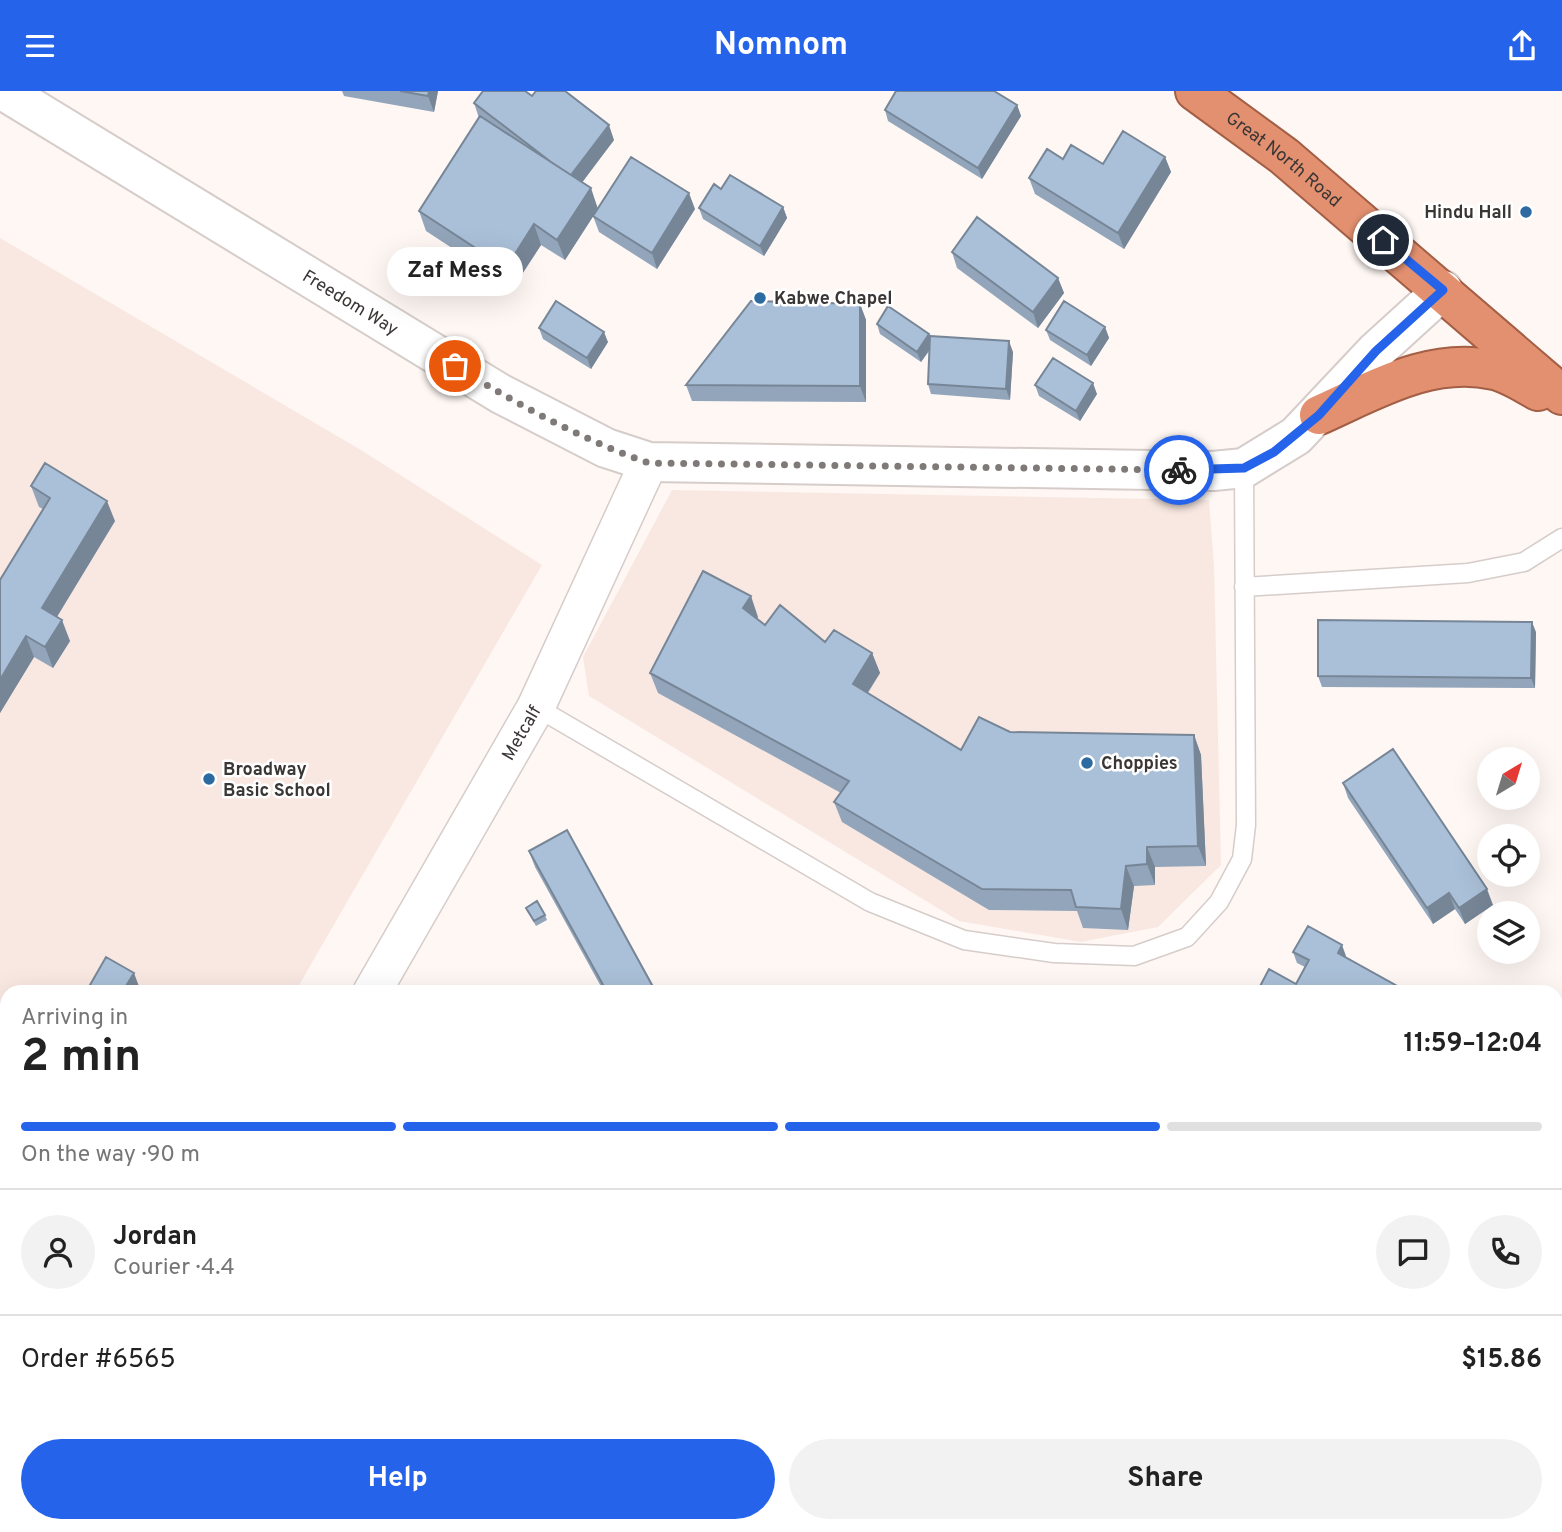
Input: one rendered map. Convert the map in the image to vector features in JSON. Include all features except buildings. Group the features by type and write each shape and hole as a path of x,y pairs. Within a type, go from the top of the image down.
{"highway":[{"name":"Great North Road","path":"1195,91 1284,156 1562,395"},
{"path":"1319,415 1397,379 1428,369 1461,366 1497,370 1562,403"}],"main road":[{"name":"Freedom Way","path":"4,91 501,394 606,448 649,463 1213,471 1244,468 1274,452 1319,415 1376,351 1443,290"}],"street":[{"name":"Metcalf","path":"376,985 536,707 649,463"}],"lane":[{"path":"536,707 870,902 964,940 1054,953 1134,956 1186,937 1219,902 1242,859 1246,825 1244,468"},
{"path":"1244,587 1468,573 1524,562 1562,538"}],"shaded area":[{"name":"Broadway Basic School","path":"0,238 361,450 542,565 299,985 0,985"},
{"path":"672,490 1209,500 1214,565 1221,865 1158,927 1081,942 959,921 589,696 583,657"}],"way so far":[{"path":"455,366 558,424 606,448 649,463 1058,466 1179,470"}],"place":[{"name":"Hindu Hall","path":"1526,212"},
{"name":"Kabwe Chapel","path":"760,298"},
{"name":"Zaf Mess","path":"455,366"},
{"name":"Choppies","path":"1087,763"},
{"name":"Broadway Basic School","path":"209,779"}],"route":[{"path":"1179,470 1244,468 1274,452 1319,415 1376,351 1443,290 1383,240"}]}
